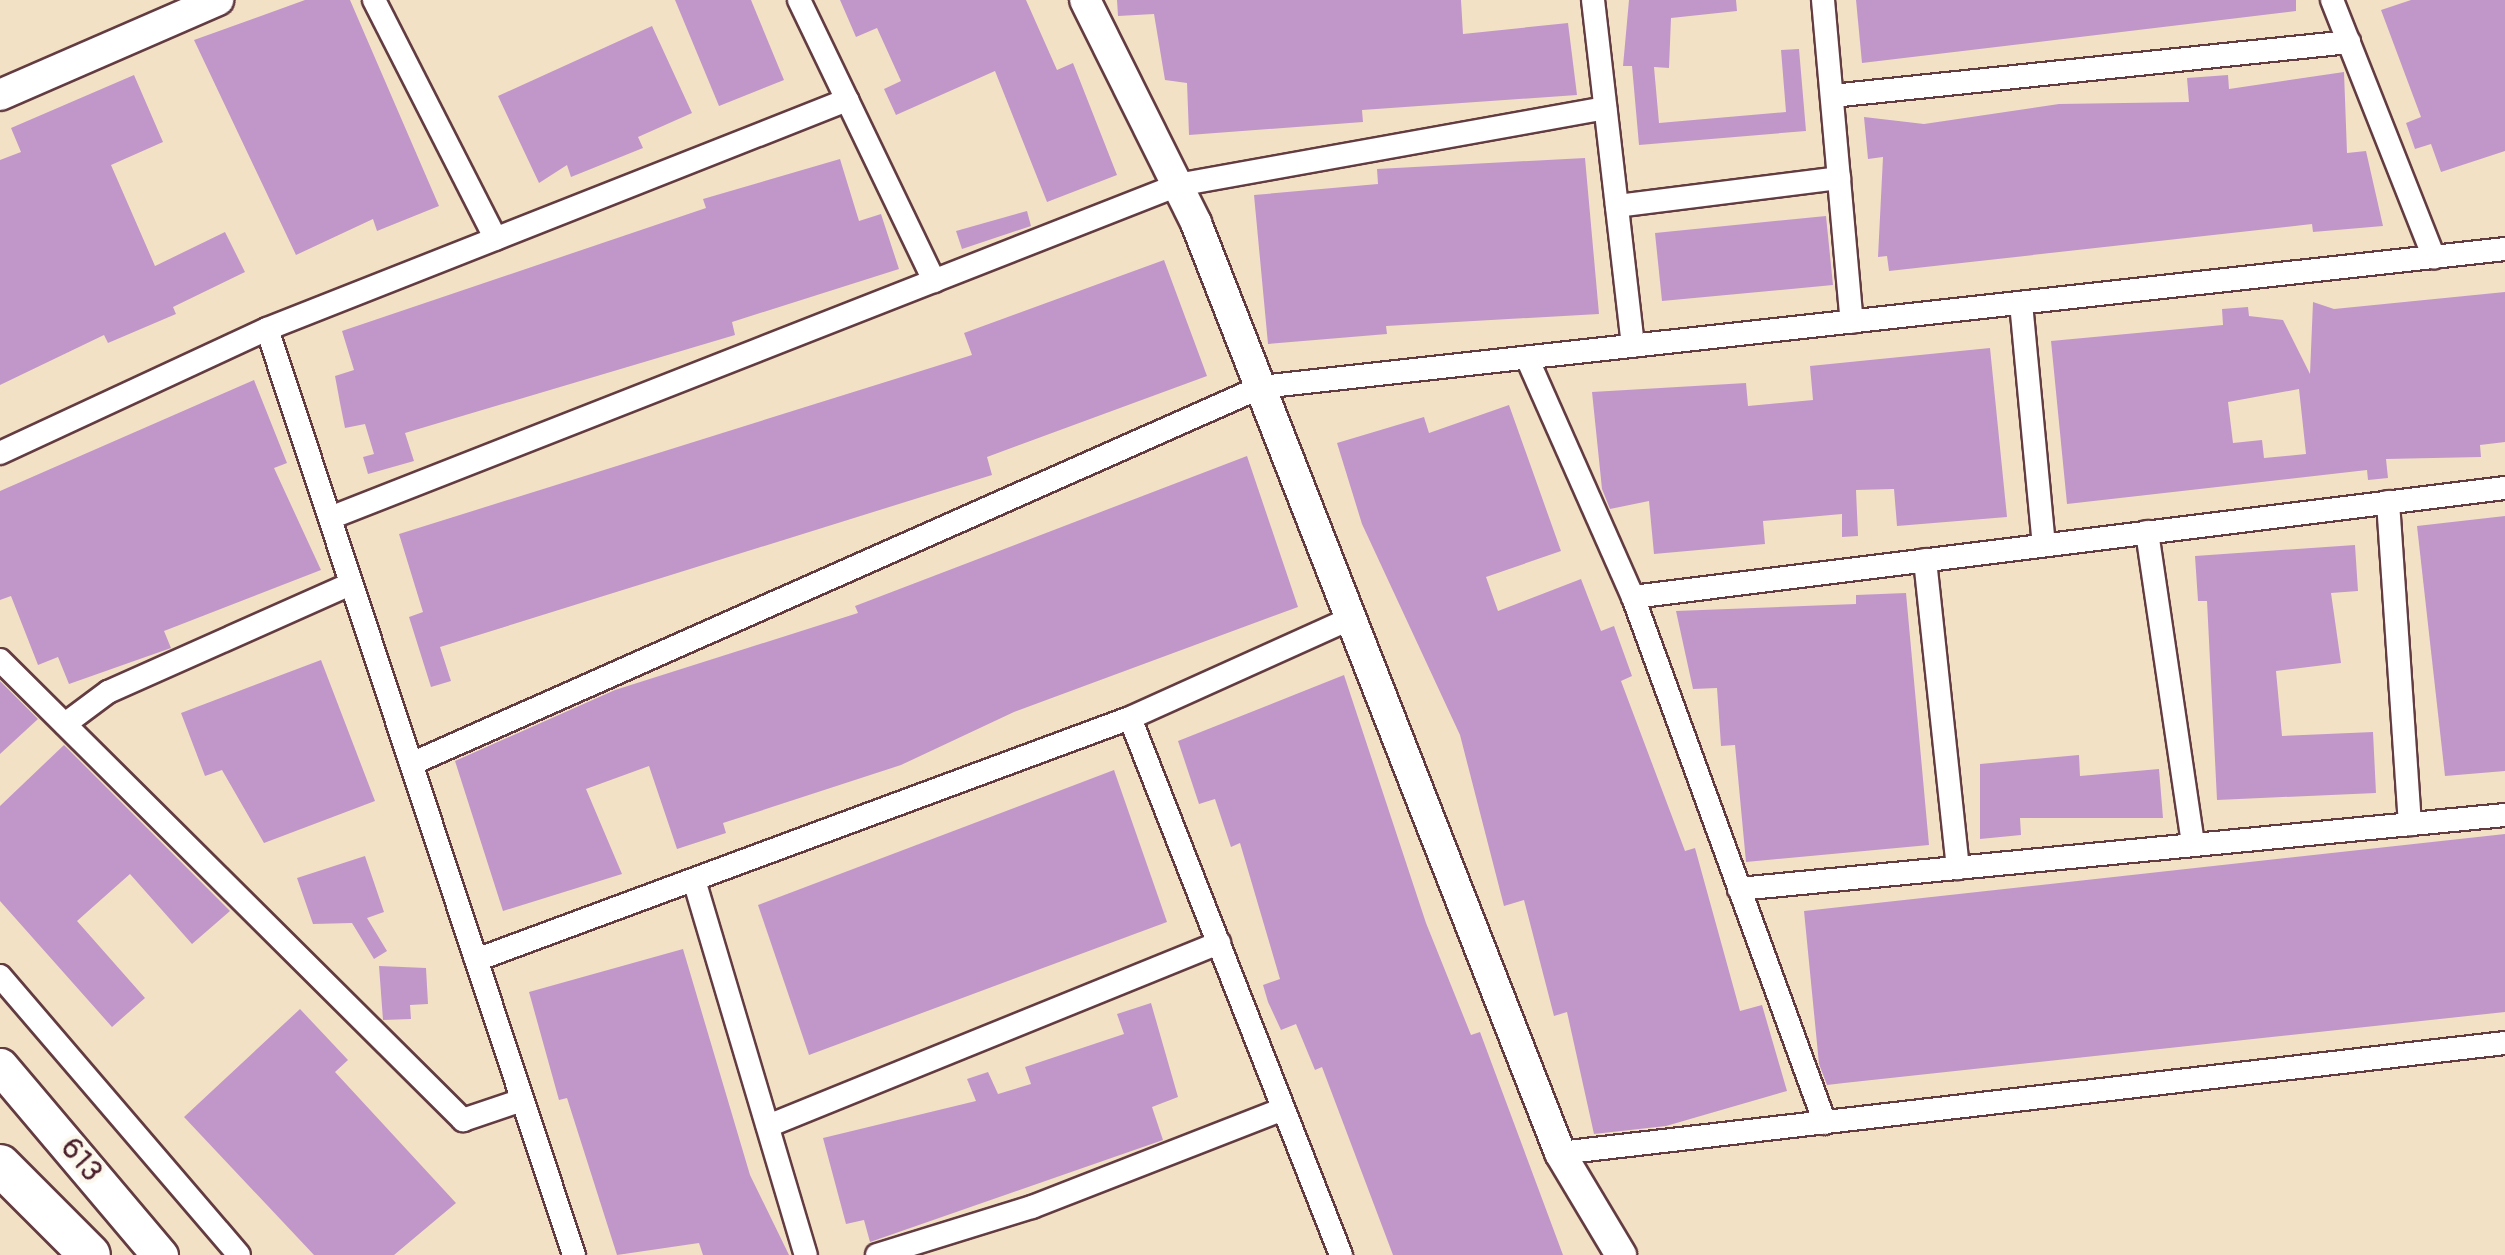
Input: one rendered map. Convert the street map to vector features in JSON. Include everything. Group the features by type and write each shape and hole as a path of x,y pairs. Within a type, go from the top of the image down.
{"highway":[{"path":"0,1166 90,1255"},
{"path":"0,1192 56,1255"}],"main road":[{"name":"613","path":"0,1066 160,1255"}],"street":[{"path":"0,95 166,11 218,0"},
{"path":"374,0 496,239"},
{"path":"799,0 934,280"},
{"path":"1085,0 1178,185 1261,387 1560,1154 1621,1255"},
{"path":"1592,0 1634,346"},
{"path":"1823,0 1852,322"},
{"path":"2332,0 2434,257"},
{"path":"1832,96 2349,42"},
{"path":"0,453 267,329 847,100"},
{"path":"330,518 1178,185 1605,108"},
{"path":"1617,206 1839,178"},
{"path":"411,764 1261,387 2505,249"},
{"path":"2022,303 2044,546"},
{"path":"267,329 574,1255"},
{"path":"1527,358 1633,597 1825,1122"},
{"path":"1633,597 2505,488"},
{"path":"2388,502 2410,824"},
{"path":"2148,532 2193,845"},
{"path":"1925,560 1958,868"},
{"path":"65,724 108,692 352,584"},
{"path":"476,960 1130,718 1351,618"},
{"path":"0,660 463,1120 522,1100"},
{"path":"1130,718 1340,1255"},
{"path":"1739,889 2505,815"},
{"path":"694,880 806,1255"},
{"path":"768,1126 1218,944"},
{"path":"0,976 239,1255"},
{"path":"1560,1154 2505,1043"},
{"path":"877,1255 1032,1207 1283,1108"}],"building":[{"path":"305,0 350,0 439,206 377,231 373,219 296,255 194,40"},
{"path":"675,0 751,0 784,80 719,106"},
{"path":"840,0 1026,0 1057,70 1073,63 1117,175 1047,202 995,71 896,115 884,89 901,81 877,28 856,37"},
{"path":"1117,0 1461,0 1463,34 1568,23 1577,95 1362,110 1363,122 1189,135 1187,83 1165,80 1154,14 1118,16"},
{"path":"1629,0 1736,0 1737,11 1671,18 1669,68 1654,67 1659,123 1786,112 1781,50 1799,49 1806,131 1639,145 1632,66 1623,66"},
{"path":"1856,0 2296,0 2296,11 1862,63"},
{"path":"2411,0 2505,0 2505,151 2441,172 2431,144 2415,149 2406,123 2421,117 2381,10"},
{"path":"652,26 692,113 638,137 643,148 571,177 567,165 539,183 498,96"},
{"path":"2344,72 2347,153 2366,151 2383,226 2313,232 2312,224 1889,271 1887,256 1878,257 1883,157 1868,159 1864,117 1924,124 2059,104 2189,102 2187,78 2228,75 2229,89"},
{"path":"134,75 163,142 111,165 155,266 225,232 245,272 173,307 176,314 108,343 104,335 0,385 0,160 21,152 11,128"},
{"path":"1585,158 1599,314 1386,326 1387,334 1268,344 1254,195 1378,184 1377,169"},
{"path":"840,159 859,221 881,214 899,269 732,322 735,335 405,433 414,461 368,474 363,457 374,454 365,424 345,428 335,376 354,370 342,331 706,208 703,199"},
{"path":"1027,211 1031,226 962,249 956,231"},
{"path":"1826,216 1833,285 1662,301 1655,233"},
{"path":"1164,260 1207,376 987,457 992,475 440,647 451,681 431,687 409,617 423,612 399,534 972,355 964,333"},
{"path":"2505,292 2505,442 2480,445 2481,457 2386,459 2388,478 2368,480 2367,470 2067,504 2051,341 2223,325 2222,309 2248,307 2249,316 2283,320 2310,374 2313,302 2334,309","holes":["2299,389 2306,454 2264,458 2262,440 2233,443 2228,402"]},
{"path":"1990,348 2007,517 1897,526 1894,489 1856,490 1858,536 1842,537 1842,514 1763,521 1765,544 1654,554 1649,501 1610,509 1602,489 1592,392 1746,383 1748,406 1813,400 1810,366"},
{"path":"254,380 287,463 274,468 321,570 164,631 171,648 69,684 58,657 38,665 11,596 0,600 0,491"},
{"path":"1509,405 1561,551 1486,577 1498,611 1581,579 1601,631 1614,626 1632,676 1621,681 1685,851 1695,848 1740,1011 1762,1005 1787,1091 1666,1126 1594,1134 1567,1012 1554,1016 1524,900 1504,906 1460,735 1362,524 1337,443 1424,417 1429,433"},
{"path":"1247,456 1298,607 1014,712 901,765 723,823 726,833 677,849 649,766 586,789 622,874 503,911 455,761 615,690 858,613 855,606"},
{"path":"2505,516 2505,771 2445,776 2417,526"},
{"path":"2355,545 2358,591 2331,593 2341,663 2276,671 2282,736 2373,732 2376,793 2217,800 2207,601 2198,601 2195,556"},
{"path":"1906,593 1929,845 1746,862 1735,745 1721,746 1717,688 1693,689 1676,611 1856,604 1856,595"},
{"path":"321,660 375,801 264,843 222,770 205,776 181,713"},
{"path":"1344,675 1426,923 1471,1035 1480,1032 1563,1255 1393,1255 1322,1067 1315,1070 1296,1024 1281,1030 1268,1002 1263,985 1280,979 1240,843 1231,847 1215,799 1199,804 1178,741"},
{"path":"0,681 38,719 0,754"},
{"path":"64,745 230,911 192,944 130,874 77,921 145,998 112,1027 0,901 0,806"},
{"path":"2079,755 2080,776 2159,769 2163,818 2020,818 2021,835 1980,839 1980,764"},
{"path":"1114,770 1167,922 809,1055 758,905"},
{"path":"2505,834 2505,1012 1827,1085 1819,1064 1804,911"},
{"path":"365,856 384,912 367,918 387,951 374,959 352,923 313,924 297,878"},
{"path":"683,949 750,1175 789,1255 703,1255 699,1243 617,1255 567,1098 559,1100 529,992"},
{"path":"379,966 426,968 428,1004 410,1005 411,1019 383,1020"},
{"path":"1151,1003 1178,1097 1152,1107 1163,1140 870,1242 864,1220 846,1224 823,1138 976,1101 967,1079 988,1072 998,1094 1031,1084 1025,1067 1124,1034 1117,1014"},
{"path":"300,1009 348,1060 335,1072 456,1203 394,1255 314,1255 184,1117"}]}
